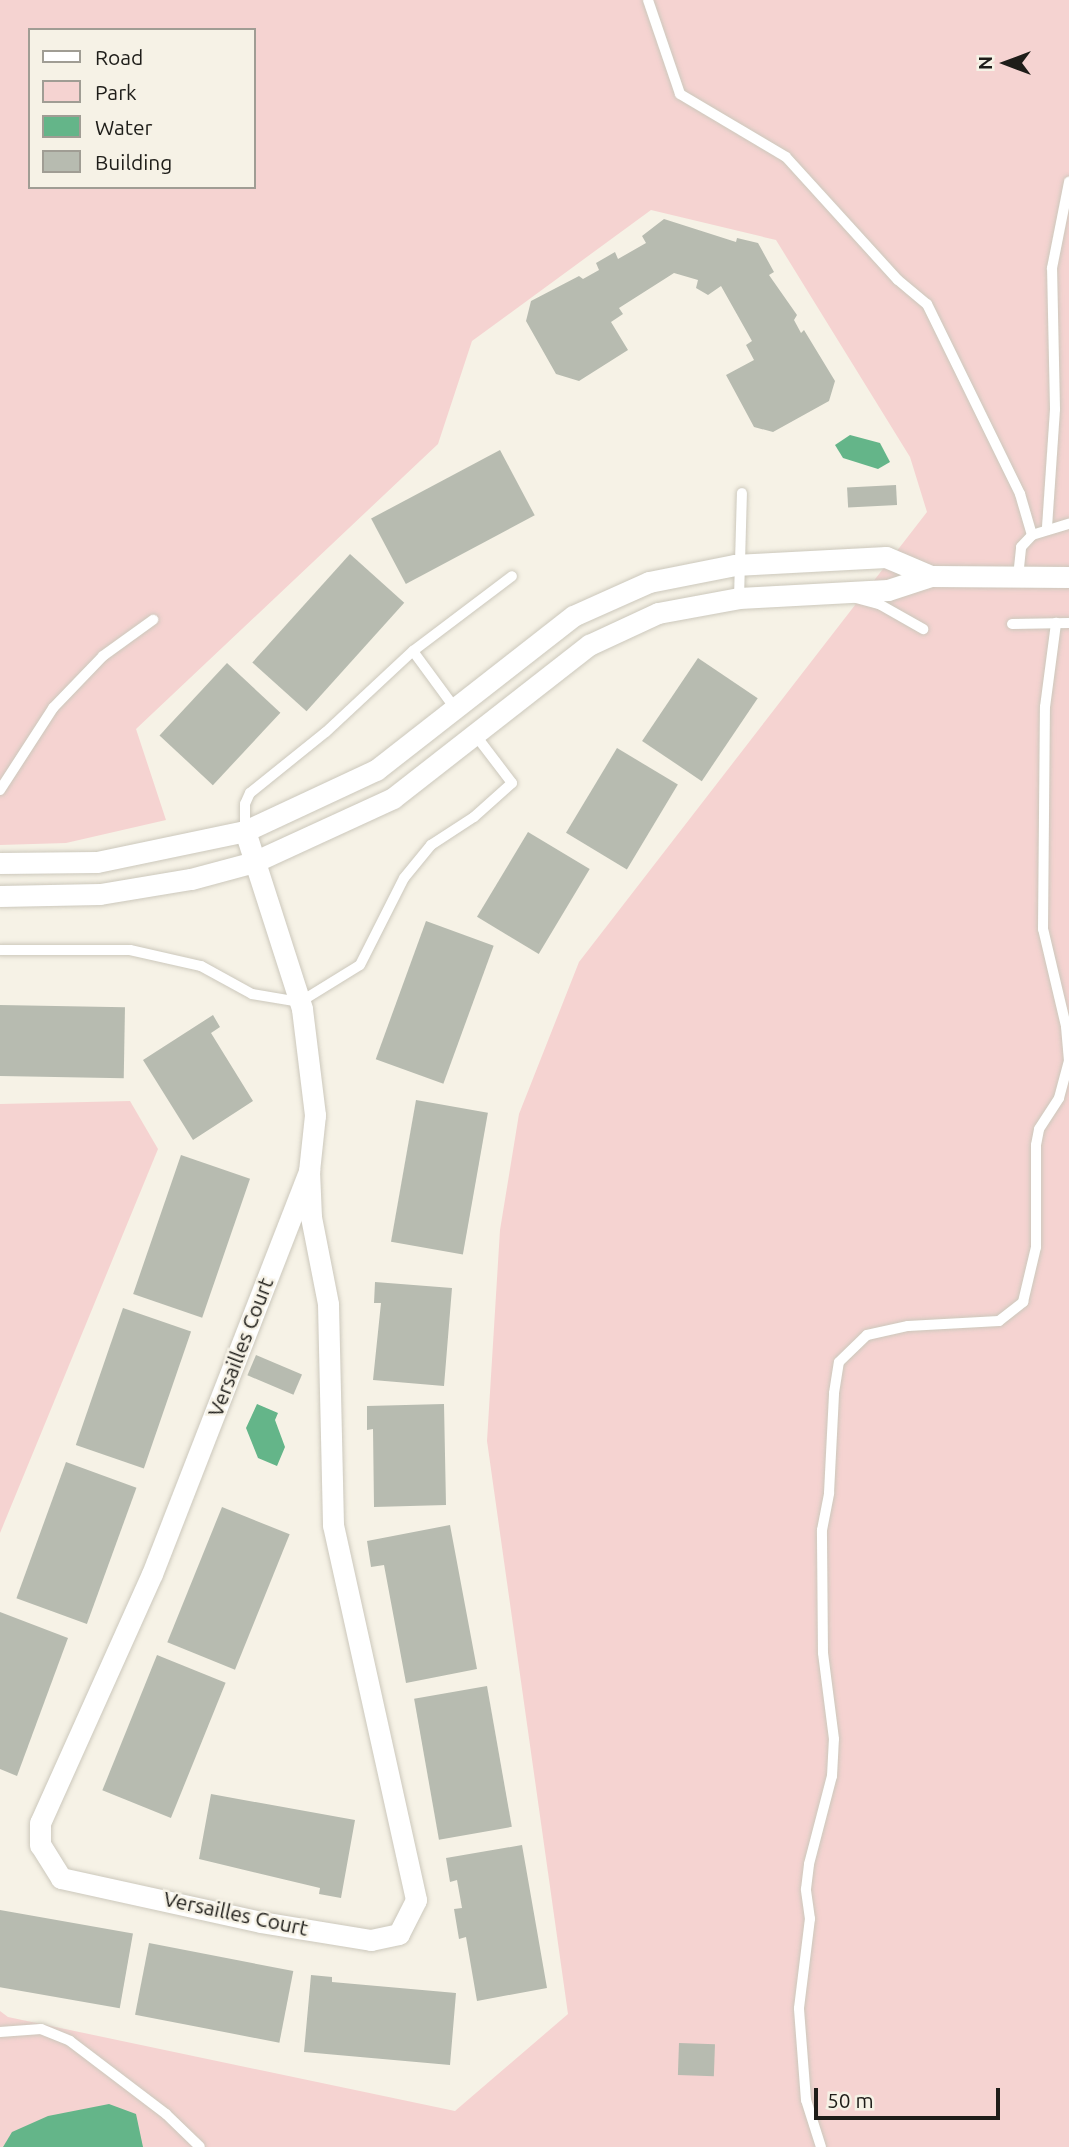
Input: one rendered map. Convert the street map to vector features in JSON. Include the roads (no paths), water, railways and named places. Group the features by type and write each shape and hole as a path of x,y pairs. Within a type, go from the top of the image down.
{"street":[{"path":"0,863 97,862 245,831 376,770 457,711 503,668 573,616 649,582 740,565 886,557 931,576"},
{"path":"0,896 100,894 191,879 254,862 393,798 477,737 524,694 589,645 659,613 739,598 888,590 931,576 1069,578"},
{"path":"457,711 477,737"},
{"name":"Versailles Court","path":"245,831 300,1002 315,1115 309,1171 311,1217 328,1304 333,1525 416,1900 399,1934 372,1940 261,1922 61,1878 40,1845 40,1823 152,1574 309,1171"}],"lane":[{"path":"648,0 680,94 786,157 898,280 927,304 1020,494 1032,535"},
{"path":"1047,527 1055,409 1052,268 1069,182"},
{"path":"739,598 742,493"},
{"path":"1018,577 1021,547 1032,535 1047,527 1069,524"},
{"path":"245,831 245,804 250,793 326,733 413,651 512,576"},
{"path":"836,593 879,604 923,629"},
{"path":"0,790 53,708 103,656 153,621"},
{"path":"1013,624 1069,622"},
{"path":"821,2147 807,2100 799,2008 810,1919 806,1889 808,1864 832,1776 834,1739 823,1653 822,1530 829,1493 834,1393 839,1362 867,1335 908,1326 999,1321 1016,1311 1026,1293 1038,1221 1036,1145 1039,1129 1059,1098 1069,1061 1066,1026 1043,929 1045,707 1056,623"},
{"path":"413,651 457,711"},
{"path":"0,950 130,950 201,966 252,994 300,1002 359,965 404,878 431,845 474,817 512,783 477,737"},
{"path":"0,2032 41,2029 70,2040 156,2106 200,2147"}],"water":[{"path":"850,435 880,443 890,462 878,469 843,458 835,445"},
{"path":"257,1404 278,1413 275,1420 285,1447 277,1466 258,1458 246,1428"},
{"path":"109,2104 136,2114 143,2147 3,2147 12,2132 48,2116"}]}
